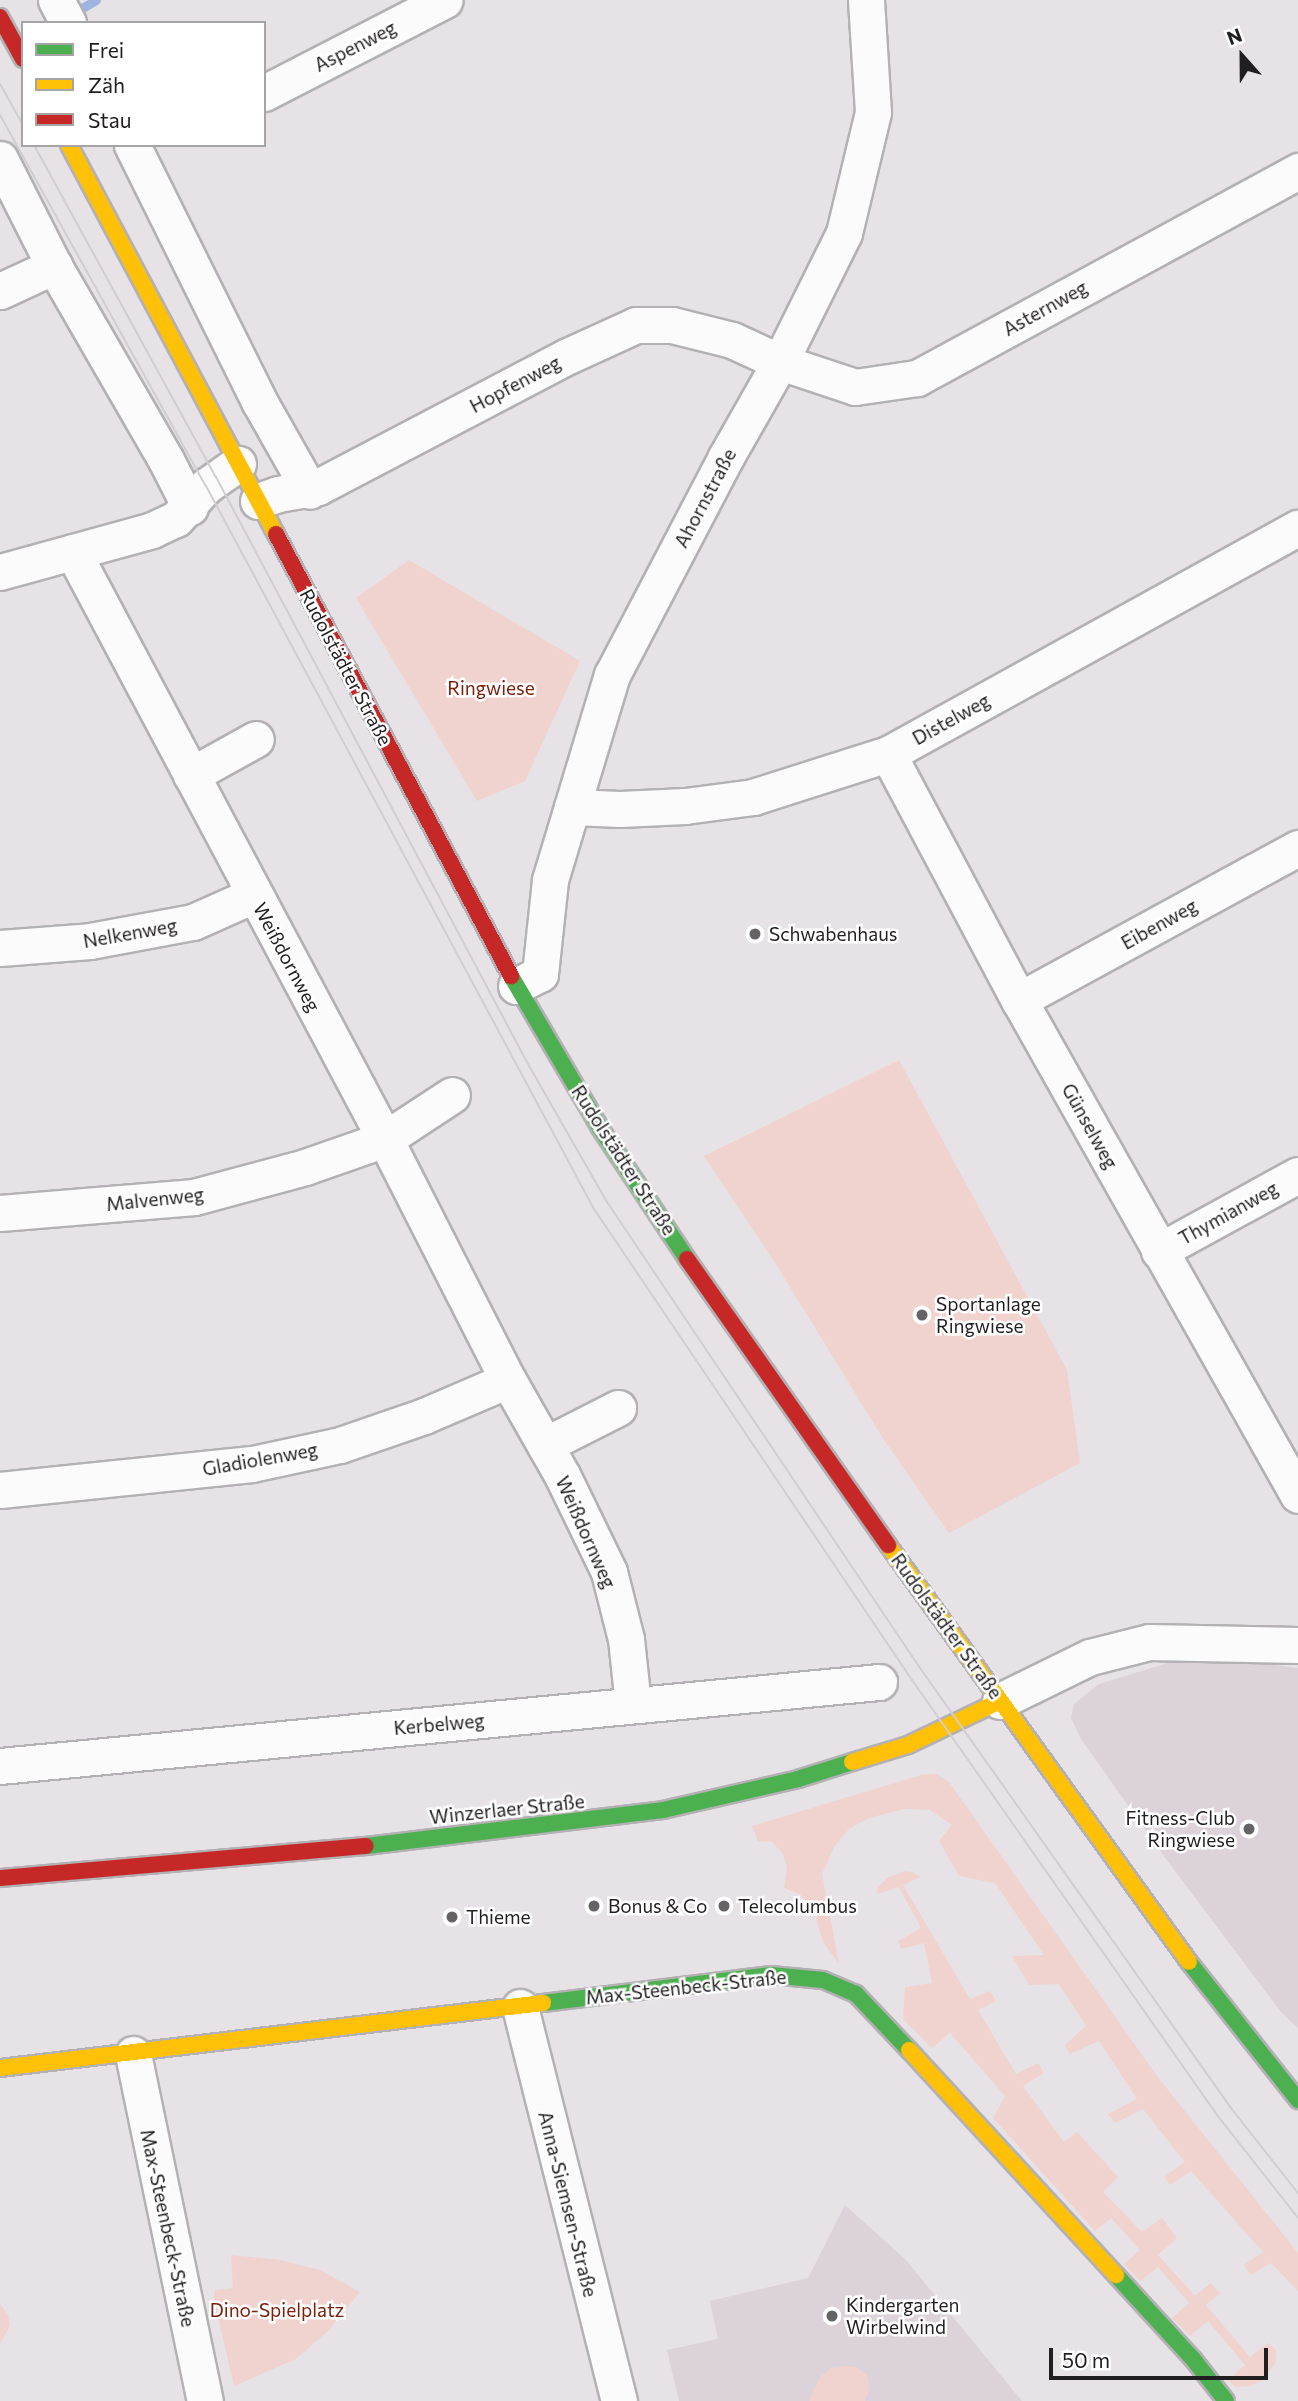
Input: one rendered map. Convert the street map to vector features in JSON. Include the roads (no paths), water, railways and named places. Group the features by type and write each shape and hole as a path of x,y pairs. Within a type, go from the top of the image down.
{"main road":[{"path":"0,17 21,55"},
{"name":"Rudolstädter Straße","path":"70,147 516,986 600,1128 738,1335 1000,1701 1198,1975 1298,2100"},
{"name":"Winzerlaer Straße","path":"0,1878 375,1844 614,1818 663,1810 798,1779 908,1745 1000,1701"},
{"name":"Max-Steenbeck-Straße","path":"0,2068 771,1975 823,1979 856,1994 1193,2359 1226,2401"}],"street":[{"path":"56,0 67,21"},
{"name":"Aspenweg","path":"266,92 445,0"},
{"name":"Ahornstraße","path":"516,986 540,974 550,880 612,675 726,457 780,362 844,233 873,113 866,0"},
{"path":"144,149 259,401 318,487"},
{"path":"0,159 54,265 166,460 190,507"},
{"name":"Asternweg","path":"780,362 855,387 917,378 1298,171"},
{"path":"0,291 54,265"},
{"name":"Hopfenweg","path":"258,501 278,494 318,487 568,356 636,325 660,324 732,340 780,362"},
{"path":"0,572 152,530 176,519 190,507 206,485 238,464"},
{"name":"Distelweg","path":"572,807 620,809 685,806 752,797 888,754 1298,528"},
{"name":"Weißdornweg","path":"73,552 385,1139 609,1572 626,1639 633,1705"},
{"path":"191,775 256,739"},
{"name":"Günselweg","path":"888,754 1019,1000 1298,1495"},
{"name":"Eibenweg","path":"1019,1000 1298,848"},
{"name":"Nelkenweg","path":"0,947 90,941 193,922 254,895"},
{"path":"385,1139 452,1095"},
{"name":"Malvenweg","path":"0,1213 194,1197 305,1167 385,1139"},
{"name":"Thymianweg","path":"1159,1251 1298,1175"},
{"name":"Gladiolenweg","path":"0,1490 252,1464 340,1445 424,1416 508,1380"},
{"path":"545,1445 618,1408"},
{"path":"1000,1701 1090,1657 1150,1642 1298,1645"},
{"name":"Kerbelweg","path":"0,1766 878,1682"},
{"name":"Anna-Siemsen-Straße","path":"520,2007 619,2401"},
{"name":"Max-Steenbeck-Straße","path":"133,2054 205,2401"}],"waterway":[{"path":"82,8 96,0"}],"tram line":[{"path":"0,84 21,121"},
{"path":"0,115 206,486 594,1209 912,1680 1217,2115 1298,2218"},
{"path":"35,147 216,477 528,1064 607,1202 920,1668 1231,2108 1298,2193"}],"place":[{"name":"Schwabenhaus","path":"755,934"},
{"name":"Sportanlage Ringwiese","path":"922,1315"},
{"name":"Fitness-Club Ringwiese","path":"1249,1829"},
{"name":"Bonus & Co","path":"594,1906"},
{"name":"Telecolumbus","path":"724,1906"},
{"name":"Thieme","path":"452,1917"},
{"name":"Kindergarten Wirbelwind","path":"832,2316"}],"park label":[{"name":"Ringwiese","path":"491,688"},
{"name":"Dino-Spielplatz","path":"277,2310"}]}
